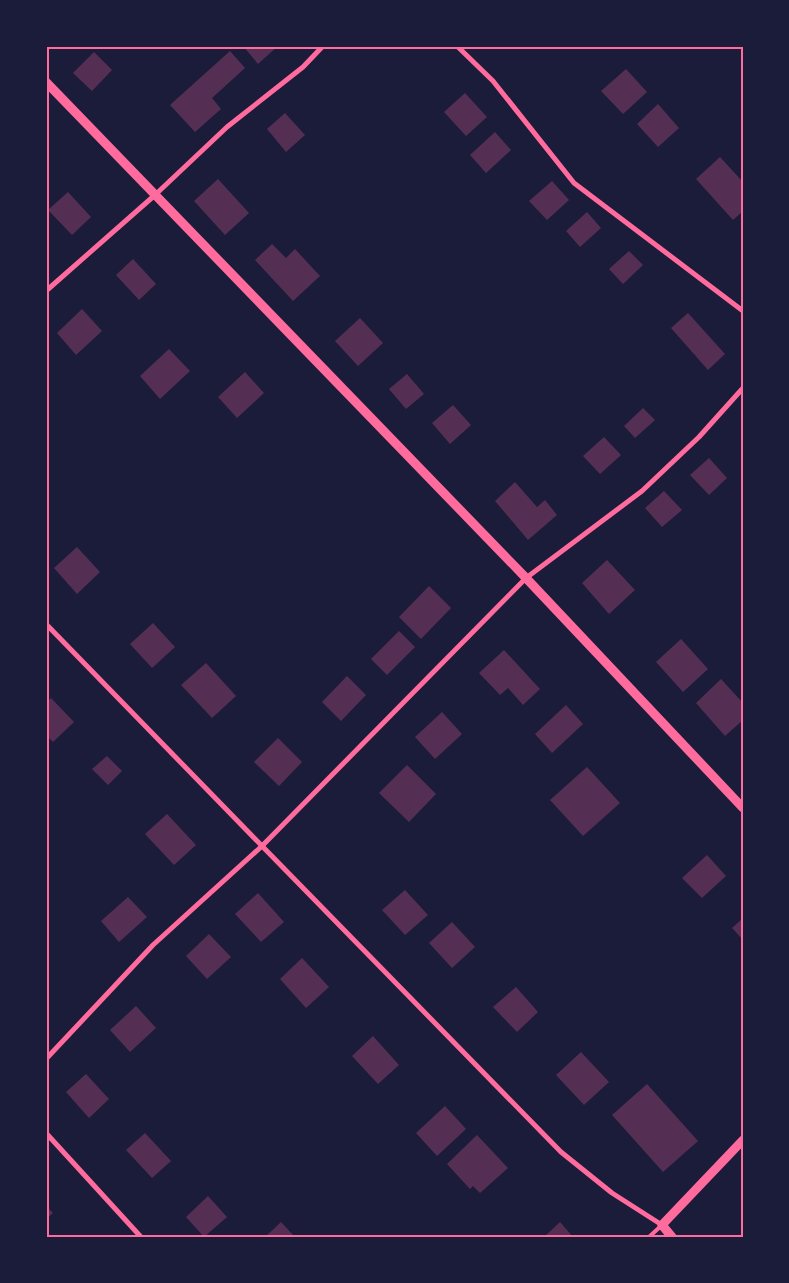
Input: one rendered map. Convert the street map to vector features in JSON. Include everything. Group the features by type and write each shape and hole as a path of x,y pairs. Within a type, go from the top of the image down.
{"street":[{"path":"46,290 154,196 227,127 303,66 323,46"},
{"path":"457,46 493,81 574,183 743,311"},
{"path":"46,82 154,196 526,578 743,808"},
{"path":"46,1059 152,945 262,846 526,578 642,491 699,437 743,388"},
{"path":"46,624 561,1152 612,1193 662,1225 672,1237"},
{"path":"46,1133 141,1237"},
{"path":"662,1225 743,1140"}],"lane":[{"path":"649,1237 662,1225"}],"building":[{"path":"243,46 278,46 258,64"},
{"path":"230,51 245,68 212,98 221,109 195,132 170,105"},
{"path":"94,52 112,70 92,91 73,73"},
{"path":"626,69 647,92 623,114 601,91"},
{"path":"465,93 487,117 466,136 444,112"},
{"path":"658,104 679,128 658,147 637,124"},
{"path":"285,113 305,135 286,152 267,129"},
{"path":"495,132 511,150 486,173 470,155"},
{"path":"720,157 743,182 743,211 733,220 696,179"},
{"path":"218,179 249,213 225,235 194,201"},
{"path":"552,181 569,200 547,220 529,201"},
{"path":"68,192 91,217 72,235 48,210"},
{"path":"587,212 601,228 580,247 566,231"},
{"path":"272,244 286,258 295,249 320,276 293,301 255,260"},
{"path":"629,251 643,265 623,284 609,269"},
{"path":"133,259 156,284 139,300 116,275"},
{"path":"82,309 102,331 76,355 57,333"},
{"path":"688,313 725,354 708,370 671,328"},
{"path":"360,318 383,343 358,366 335,341"},
{"path":"169,349 190,371 160,399 140,376"},
{"path":"245,372 264,393 237,418 218,397"},
{"path":"407,374 424,394 406,409 389,389"},
{"path":"453,405 471,425 450,444 432,423"},
{"path":"643,408 655,420 635,438 624,426"},
{"path":"604,437 621,455 600,474 583,456"},
{"path":"709,458 727,478 709,495 690,475"},
{"path":"515,482 537,507 545,500 557,515 528,540 495,501"},
{"path":"664,491 682,510 662,527 645,508"},
{"path":"77,547 100,572 77,594 54,568"},
{"path":"607,560 635,590 609,614 582,583"},
{"path":"429,586 451,608 421,639 399,617"},
{"path":"153,623 175,647 152,668 130,644"},
{"path":"399,631 415,647 387,675 371,659"},
{"path":"681,639 708,669 683,692 656,662"},
{"path":"504,650 540,689 523,705 508,688 500,695 479,673"},
{"path":"206,663 236,696 212,718 181,685"},
{"path":"347,676 366,695 341,721 322,702"},
{"path":"721,679 743,703 743,720 725,736 696,703"},
{"path":"51,698 74,722 53,742 46,735 46,703"},
{"path":"566,705 583,724 552,753 535,734"},
{"path":"442,712 462,734 435,759 415,737"},
{"path":"278,738 302,762 279,786 254,762"},
{"path":"107,756 122,771 108,785 92,769"},
{"path":"407,765 436,794 409,822 379,793"},
{"path":"587,767 620,803 583,836 550,800"},
{"path":"167,814 196,845 174,865 145,834"},
{"path":"707,855 726,876 702,898 682,878"},
{"path":"405,890 428,915 405,935 382,910"},
{"path":"258,893 284,922 261,942 235,914"},
{"path":"128,897 147,917 119,942 101,921"},
{"path":"743,918 743,940 732,928"},
{"path":"452,922 475,947 452,968 429,943"},
{"path":"209,934 231,957 207,979 186,956"},
{"path":"302,958 329,987 306,1008 280,979"},
{"path":"516,987 538,1012 517,1032 493,1007"},
{"path":"136,1006 156,1028 130,1052 110,1030"},
{"path":"373,1036 399,1065 378,1084 352,1056"},
{"path":"581,1052 609,1082 584,1105 556,1075"},
{"path":"86,1074 109,1099 89,1118 66,1092"},
{"path":"647,1084 698,1141 663,1172 612,1115"},
{"path":"445,1106 466,1129 437,1156 416,1133"},
{"path":"145,1133 171,1161 152,1178 126,1150"},
{"path":"477,1135 508,1168 480,1193 473,1186 470,1189 447,1164"},
{"path":"208,1196 227,1217 204,1237 186,1217"},
{"path":"46,1206 53,1213 46,1219"},
{"path":"281,1222 295,1237 265,1237"},
{"path":"560,1222 573,1237 544,1237"}]}
